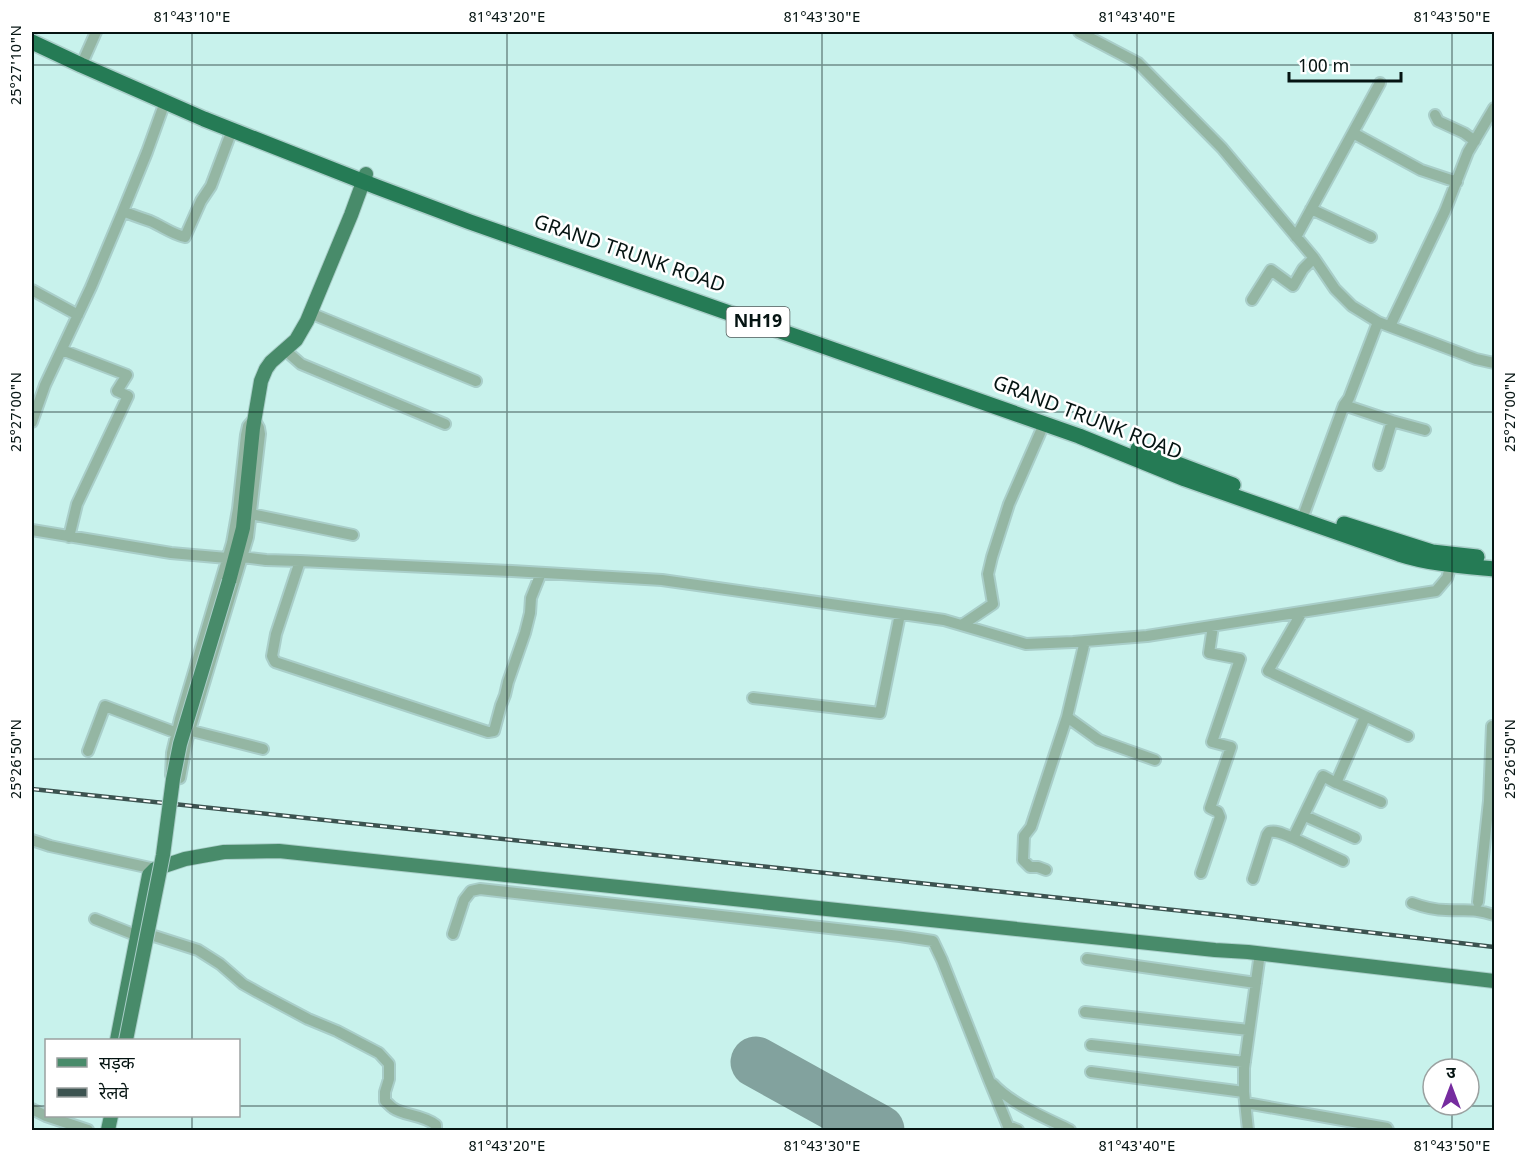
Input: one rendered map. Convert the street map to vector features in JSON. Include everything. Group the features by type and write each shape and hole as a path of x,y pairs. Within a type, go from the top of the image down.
{"highway":[{"name":"GRAND TRUNK ROAD","path":"32,35 234,125 470,222 1079,436 1185,479 1318,526 1419,560 1494,569"},
{"name":"GRAND TRUNK ROAD","path":"32,42 232,130 364,178 695,290 1054,417 1305,511 1432,552 1494,559"}],"main road":[{"path":"126,1039 163,855 180,744 243,528 254,419 261,381 266,369 296,340 310,313 364,178"},
{"path":"131,1039 145,934 149,875 154,868 185,859 224,852 279,851 446,867 1260,953 1494,981"},
{"path":"118,1039 145,934 171,864"}],"street":[{"path":"84,59 96,32"},
{"path":"1079,32 1138,63 1222,148 1314,258 1335,289 1352,306 1378,322 1476,359 1494,363"},
{"path":"1296,237 1380,83"},
{"path":"32,422 45,385 104,258 165,102"},
{"path":"1390,326 1445,211 1468,152 1494,108"},
{"path":"1435,115 1438,121 1464,133 1475,141"},
{"path":"123,211 185,237 201,201 211,186 232,130"},
{"path":"1353,133 1421,170 1457,182"},
{"path":"1311,209 1371,237"},
{"path":"1252,300 1271,270 1293,286 1303,269 1314,258"},
{"path":"32,290 78,315"},
{"path":"310,313 476,381"},
{"path":"1305,511 1344,405 1349,398 1378,322"},
{"path":"62,350 127,375 117,392 128,396 77,504 69,537"},
{"path":"285,350 301,363 445,424"},
{"path":"1344,405 1392,422 1425,430"},
{"path":"254,419 260,434 248,537 190,730 180,778 172,777 172,753 177,730 232,543 246,435 248,426 254,419"},
{"path":"1379,465 1392,422"},
{"path":"962,625 993,604 988,574 992,557 1009,504 1044,424"},
{"path":"251,514 353,535"},
{"path":"32,530 171,553 227,558"},
{"path":"243,557 662,580 944,620 1026,644 1147,636 1436,591 1447,578 1451,565"},
{"path":"300,561 276,634 272,656 275,662 488,732 494,731 525,633 531,598 541,573"},
{"path":"1302,612 1268,671 1408,736"},
{"path":"753,698 880,713 900,614"},
{"path":"1201,873 1220,817 1210,808 1231,747 1212,741 1240,659 1209,653 1213,626"},
{"path":"1046,870 1030,867 1023,860 1024,836 1031,827 1067,717 1085,641"},
{"path":"88,751 105,706 177,730 190,730 263,749"},
{"path":"1067,717 1099,740 1155,760"},
{"path":"1336,783 1365,717"},
{"path":"1478,902 1492,801 1492,726 1494,726"},
{"path":"1293,838 1323,776 1381,802"},
{"path":"1305,816 1355,838"},
{"path":"1253,879 1267,835 1274,831 1343,861"},
{"path":"32,840 50,846 154,868"},
{"path":"453,934 464,900 471,891 480,889 933,941 1008,1126 1018,1131"},
{"path":"1412,903 1428,908 1474,910 1494,915"},
{"path":"95,919 133,934 145,934 198,950 220,964 243,984 308,1019 379,1053 389,1064 385,1101 395,1110 431,1120 436,1125 436,1131"},
{"path":"1248,1131 1244,1092 1245,1062 1260,953"},
{"path":"1087,959 1256,983"},
{"path":"1085,1012 1249,1030"},
{"path":"1092,1045 1245,1062"},
{"path":"1091,1072 1244,1092"},
{"path":"987,1077 999,1091 1070,1131"},
{"path":"1246,1103 1387,1128 1388,1131"},
{"path":"49,1117 88,1131"}],"runway":[{"path":"756,1062 879,1130"}],"railway":[{"path":"32,789 1221,915 1494,947"}]}
